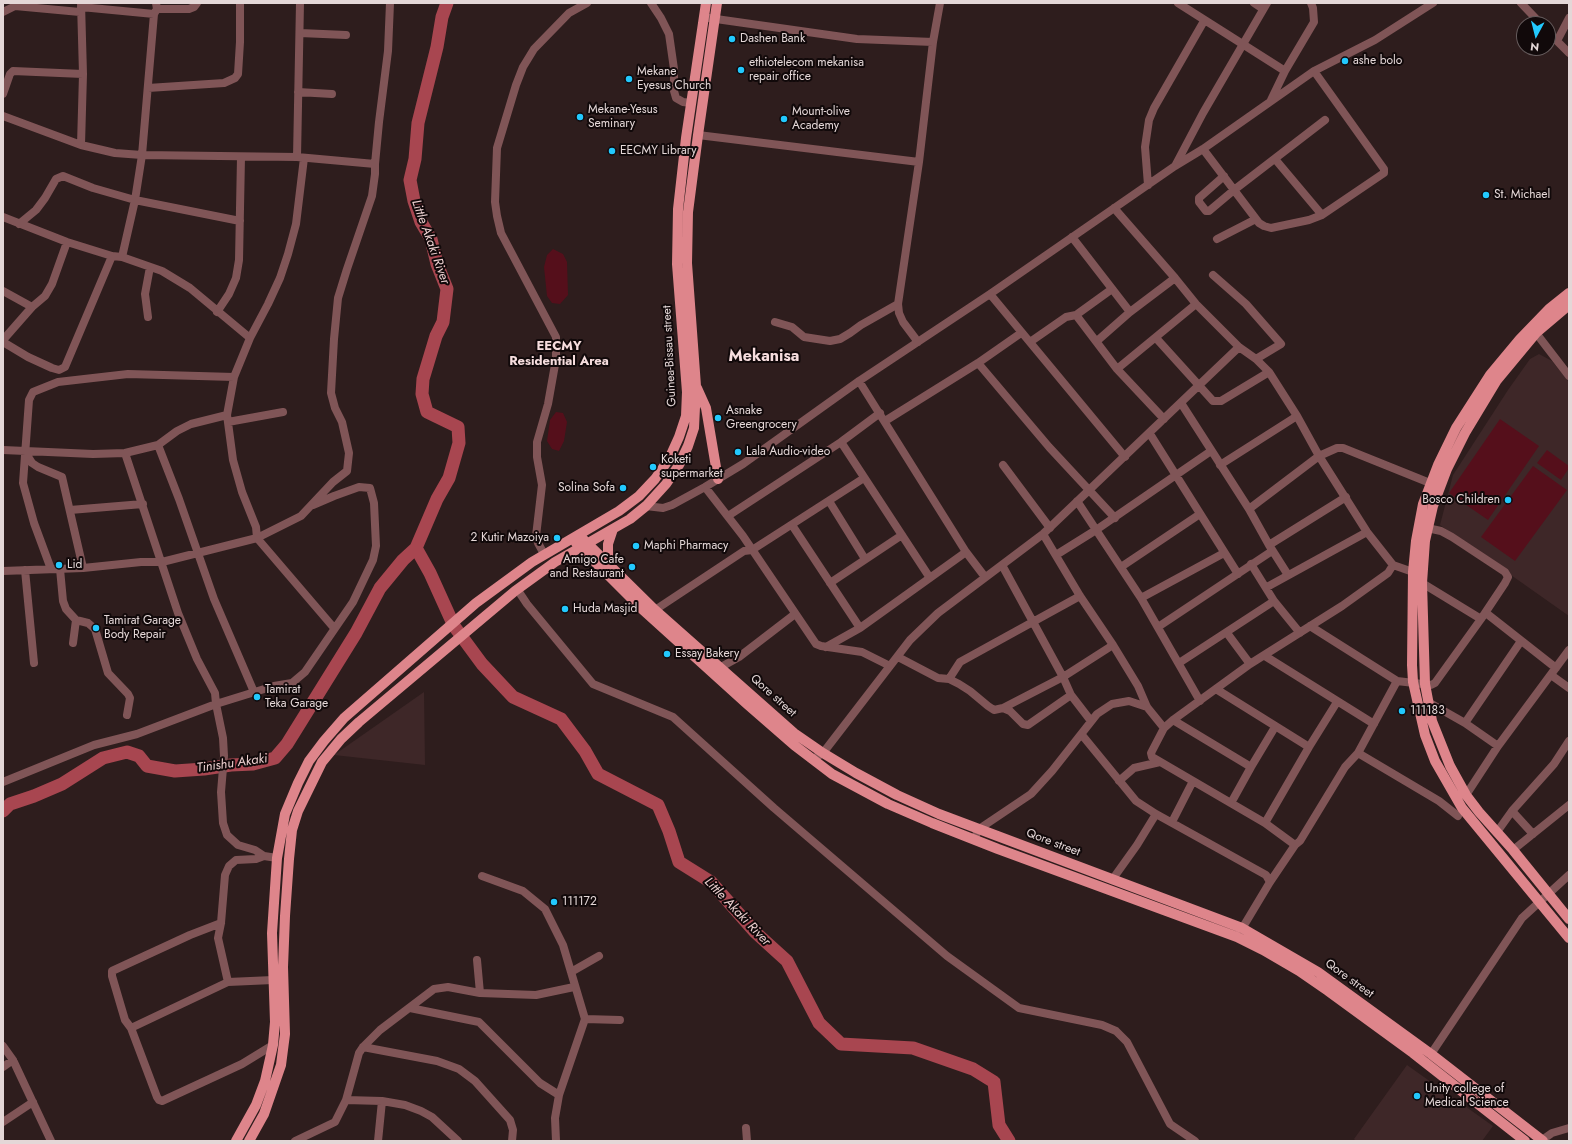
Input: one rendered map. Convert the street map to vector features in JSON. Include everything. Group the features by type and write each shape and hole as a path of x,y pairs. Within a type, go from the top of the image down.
{"main road":[{"name":"Guinea-Bissau street","path":"236,1141 256,1105 265,1081 273,1045 275,1022 272,933 277,858 285,814 298,783 310,761 324,741 344,718 433,642 472,606 544,554 619,511 639,496 655,479 669,459 680,437 686,416 687,392 677,264 678,209 691,103 706,3"},
{"path":"249,1141 264,1114 281,1065 285,1034 283,967 287,880 292,830 298,811 322,762 341,738 359,722 517,590 551,565 630,519 646,506 666,484 679,465 688,446 694,428 696,386 686,263 688,212 717,3"},
{"path":"1569,293 1497,380 1465,433 1447,469 1433,506 1425,541 1422,584 1424,684 1432,721 1450,766 1466,795 1513,850 1569,920"},
{"path":"1569,305 1552,313 1520,339 1490,375 1456,428 1430,483 1423,504 1416,541 1413,572 1413,682 1425,735 1435,761 1462,808 1569,938"},
{"path":"696,386 706,408 718,479"},
{"path":"612,569 608,561 608,544 613,529"},
{"name":"Qore street","path":"575,537 794,733 822,753 897,795 979,829 1242,928 1318,972 1432,1054 1543,1141"},
{"name":"Qore street","path":"584,546 598,565 642,609 746,704 832,774 888,804 974,839 1237,937 1269,954 1328,991 1413,1054 1525,1141"},
{"path":"565,557 580,555 598,565"}],"street":[{"path":"3,12 14,5 189,9 194,7 197,3"},
{"path":"148,88 224,83 235,78 238,74 240,3"},
{"path":"300,3 298,92 300,158 296,224 288,254 274,291 250,338 234,377 227,419 233,460 242,492 256,527 257,538 334,628"},
{"path":"3,572 83,568 141,562 162,562 257,538 301,516 333,482 347,471 349,453 342,422 335,408 331,393 334,339 338,298 372,196 375,174 374,164 388,51 390,3"},
{"path":"544,554 536,536 542,485 537,457 537,442 548,404 556,359 556,337 501,233 495,202 497,148 516,85 523,67 534,49 569,13 587,3"},
{"path":"650,3 661,18 669,34 672,53 674,91 676,98 683,102 691,103"},
{"path":"918,342 903,322 899,313 898,304 919,162 933,42 940,3"},
{"path":"1178,3 1204,21 1285,71"},
{"path":"1175,166 1203,113 1265,6 1254,3"},
{"path":"1271,101 1285,71 1314,22 1311,3"},
{"path":"646,506 663,508 672,505 706,487 750,459 859,381 990,294 1175,166 1203,149 1314,71 1375,40 1433,3"},
{"path":"1521,3 1533,16"},
{"path":"81,7 83,74 81,144"},
{"path":"122,257 135,200 142,155 156,8"},
{"path":"704,18 857,39 933,42"},
{"path":"1569,18 1557,41 1569,53"},
{"path":"1148,185 1145,147 1149,120 1154,108 1204,21"},
{"path":"300,33 346,35"},
{"path":"3,94 10,74 13,71 83,74"},
{"path":"1203,149 1256,218 1264,226 1271,228 1309,220 1322,215 1384,173 1384,169 1314,71"},
{"path":"298,92 332,94"},
{"path":"3,116 81,144 115,153 142,155 300,158 374,164"},
{"path":"1224,176 1199,198 1199,202 1206,211 1209,211 1325,120"},
{"path":"698,135 919,162"},
{"path":"217,312 229,294 236,278 239,260 241,157"},
{"path":"1275,159 1322,215"},
{"path":"19,224 36,210 56,179 63,176 93,188 135,200 240,221"},
{"path":"1114,208 1176,278 1196,304 1239,347 1256,359 1269,372 1297,416 1319,456 1367,532 1388,561 1393,565 1413,572"},
{"path":"3,217 66,242 112,256 122,257 162,271 190,288 250,338"},
{"path":"1217,239 1256,218"},
{"path":"1072,237 1130,312"},
{"path":"66,242 52,284 44,296 32,307 3,341 52,368 59,370 65,367 112,256"},
{"path":"148,317 145,294 150,267"},
{"path":"1213,275 1246,304 1281,344 1256,359"},
{"path":"1097,341 1130,312 1176,278"},
{"path":"1030,342 1066,317 1076,315 1112,289"},
{"path":"3,291 32,307"},
{"path":"990,294 1125,457"},
{"path":"775,322 792,327 804,338 830,341 840,339 850,334 861,324 898,304"},
{"path":"1117,369 1196,304"},
{"path":"1076,315 1117,369 1164,419"},
{"path":"728,516 841,442 978,363 1022,333"},
{"path":"1536,333 1569,376"},
{"path":"1156,338 1212,401 1221,401 1269,372"},
{"path":"813,759 822,753 862,704 910,640 938,613 1050,528 1076,501 1090,490 1150,434 1198,385 1239,347"},
{"path":"978,363 1049,447 1115,518"},
{"path":"51,569 34,523 23,483 29,400 33,392 39,388 58,382 128,374 234,377"},
{"path":"859,381 966,552 985,577"},
{"path":"1181,403 1249,509 1270,548 1288,576"},
{"path":"3,450 93,454 125,453 158,445 177,431 191,424 283,412"},
{"path":"1220,465 1297,416"},
{"path":"1150,434 1238,574"},
{"path":"841,442 930,578"},
{"path":"158,445 179,499 214,599 254,692"},
{"path":"1249,509 1319,456 1330,451 1343,448 1430,483"},
{"path":"1056,555 1115,518 1211,451"},
{"path":"25,452 32,463 62,477 83,568"},
{"path":"125,453 178,613 197,659 215,694 223,738 223,823 228,835 238,845 255,850 264,856 277,858"},
{"path":"1003,465 1050,528"},
{"path":"655,610 744,551 752,550 864,478"},
{"path":"3,782 94,745 137,734 216,704 254,692 292,683 304,672 334,628 344,617 353,602 373,560 376,546 374,503 370,488 359,487 311,506"},
{"path":"706,487 743,536 816,644 826,647 862,652 890,666"},
{"path":"1158,627 1238,574 1270,548 1346,497"},
{"path":"829,501 865,559"},
{"path":"1076,501 1141,598 1200,701"},
{"path":"70,510 142,504"},
{"path":"1120,567 1200,514"},
{"path":"792,524 860,628"},
{"path":"1310,626 1397,682 1413,682 1430,685 1435,683 1484,616 1508,577 1504,572 1452,537 1441,531 1427,528"},
{"path":"1267,587 1367,532"},
{"path":"1043,534 1080,596 1138,686 1147,707 1164,728"},
{"path":"830,583 902,535"},
{"path":"826,647 860,628 966,552"},
{"path":"1141,598 1224,553"},
{"path":"1251,564 1267,587 1274,601 1300,633"},
{"path":"1002,565 1063,677 1071,695 1091,721"},
{"path":"1295,845 1266,823 1160,762 1152,757 1150,753 1164,728 1173,720 1250,664 1342,606 1388,573 1393,565"},
{"path":"60,569 63,601 66,609 76,620 88,623 95,629 108,672 130,698 127,714"},
{"path":"25,570 34,663"},
{"path":"1422,584 1484,616 1521,641 1554,671 1569,688"},
{"path":"517,590 593,684 673,717 774,808 953,961 1019,1008 1102,1025 1116,1030 1128,1042 1170,1124 1195,1141"},
{"path":"949,679 960,662 1080,596"},
{"path":"1179,663 1274,601"},
{"path":"721,667 738,657 795,614"},
{"path":"73,643 76,620"},
{"path":"1227,633 1250,664"},
{"path":"1465,723 1521,641"},
{"path":"898,657 938,678 949,679 970,691 994,710 1004,708 1063,677 1113,645"},
{"path":"1466,795 1498,746 1569,650"},
{"path":"1264,656 1374,724"},
{"path":"1237,937 1270,882 1295,845 1300,841 1346,767 1358,753 1397,682"},
{"path":"1216,689 1309,747"},
{"path":"1004,708 1010,711 1023,724 1028,725 1071,695"},
{"path":"974,839 979,829 1031,794 1052,772 1097,714 1112,704 1128,701 1147,707"},
{"path":"1266,823 1309,747 1337,702"},
{"path":"1428,702 1465,723 1498,746"},
{"path":"1173,720 1251,767"},
{"path":"1231,803 1275,727"},
{"path":"1082,735 1136,801 1156,814 1266,875 1270,882"},
{"path":"1497,832 1512,811 1554,764 1569,741"},
{"path":"1358,753 1439,801 1458,816"},
{"path":"1119,781 1134,768 1160,762"},
{"path":"1172,822 1193,781"},
{"path":"1513,850 1569,806"},
{"path":"1512,811 1534,834"},
{"path":"1112,880 1138,845 1156,814"},
{"path":"228,982 218,938 221,923 225,875 229,866 236,860 256,859 264,856"},
{"path":"1432,1054 1518,923 1548,893 1569,875"},
{"path":"482,876 523,891 545,909 562,945 585,1019 559,1095 555,1118 556,1141"},
{"path":"221,923 190,935 112,971 112,976 125,1020 131,1028 157,1097 162,1101 242,1064 273,1045"},
{"path":"571,972 599,956"},
{"path":"477,960 480,993"},
{"path":"131,1028 228,982 273,980"},
{"path":"295,1141 335,1122 346,1100 359,1053 363,1047 380,1030 434,989 448,986 480,993 536,995 574,986"},
{"path":"410,1008 479,1022 540,1084 559,1095"},
{"path":"585,1019 620,1020"},
{"path":"3,1046 13,1060 51,1141"},
{"path":"363,1047 437,1062 459,1069 474,1081 510,1120 513,1130 512,1141"},
{"path":"3,1067 13,1060"},
{"path":"346,1100 405,1105 432,1117 458,1141"},
{"path":"3,1122 33,1102"},
{"path":"378,1141 382,1102"},
{"path":"746,1128 747,1141"},
{"path":"1543,1141 1552,1133 1569,1128"}],"shaded area":[{"path":"553,249 563,254 567,262 568,295 560,304 552,303 547,296 544,267 547,255"},
{"name":"Bosco Children","path":"1539,354 1552,361 1569,382 1569,616 1440,525 1453,475 1530,359"},
{"path":"556,412 563,413 567,422 564,441 559,451 552,449 547,441 550,420"},
{"path":"1500,419 1539,446 1488,520 1449,493"},
{"path":"1547,450 1569,466 1561,480 1537,463"},
{"path":"1533,466 1567,490 1515,561 1481,537"},
{"path":"424,692 425,765 334,755"},
{"name":"Unity college of Medical Science","path":"1407,1065 1493,1126 1482,1141 1356,1141 1354,1139"}],"waterway":[{"name":"Little Akaki River","path":"3,811 10,804 62,784 103,758 127,752 139,756 147,766 175,771 253,764 275,758 287,744 356,633 380,588 403,560 416,548 437,499 449,478 459,443 458,427 427,412 422,394 423,379 436,336 443,322 447,289 437,264 431,239 421,222 414,201 410,180 415,159 418,123 437,47 442,17 447,3"},
{"name":"Little Akaki River","path":"416,548 430,573 454,626 482,664 513,697 561,719 585,751 598,774 658,805 669,831 679,862 711,882 755,932 787,961 819,1023 841,1044 913,1048 973,1069 994,1082 999,1125 1009,1141"}],"place":[{"name":"Dashen Bank","path":"732,39"},
{"name":"ashe bolo","path":"1345,61"},
{"name":"ethiotelecom mekanisa repair office","path":"741,70"},
{"name":"Mekane Eyesus Church","path":"629,79"},
{"name":"Mekane-Yesus Seminary","path":"580,117"},
{"name":"Mount-olive Academy","path":"784,119"},
{"name":"EECMY Library","path":"612,151"},
{"name":"St. Michael","path":"1486,195"},
{"name":"Asnake Greengrocery","path":"718,418"},
{"name":"Lala Audio-video","path":"738,452"},
{"name":"Koketi supermarket","path":"653,467"},
{"name":"Solina Sofa","path":"623,488"},
{"name":"Bosco Children","path":"1508,500"},
{"name":"2 Kutir Mazoiya","path":"557,538"},
{"name":"Maphi Pharmacy","path":"636,546"},
{"name":"Lid","path":"59,565"},
{"name":"Amigo Cafe and Restaurant","path":"632,567"},
{"name":"Huda Masjid","path":"565,609"},
{"name":"Tamirat Garage Body Repair","path":"96,628"},
{"name":"Essay Bakery","path":"667,654"},
{"name":"Tamirat Teka Garage","path":"257,697"},
{"name":"111183","path":"1402,711"},
{"name":"111172","path":"554,902"},
{"name":"Unity college of Medical Science","path":"1417,1096"}],"district":[{"name":"EECMY Residential Area","path":"559,354"},
{"name":"Mekanisa","path":"764,357"}],"water label":[{"name":"Tinishu Akaki","path":"232,764"}]}
